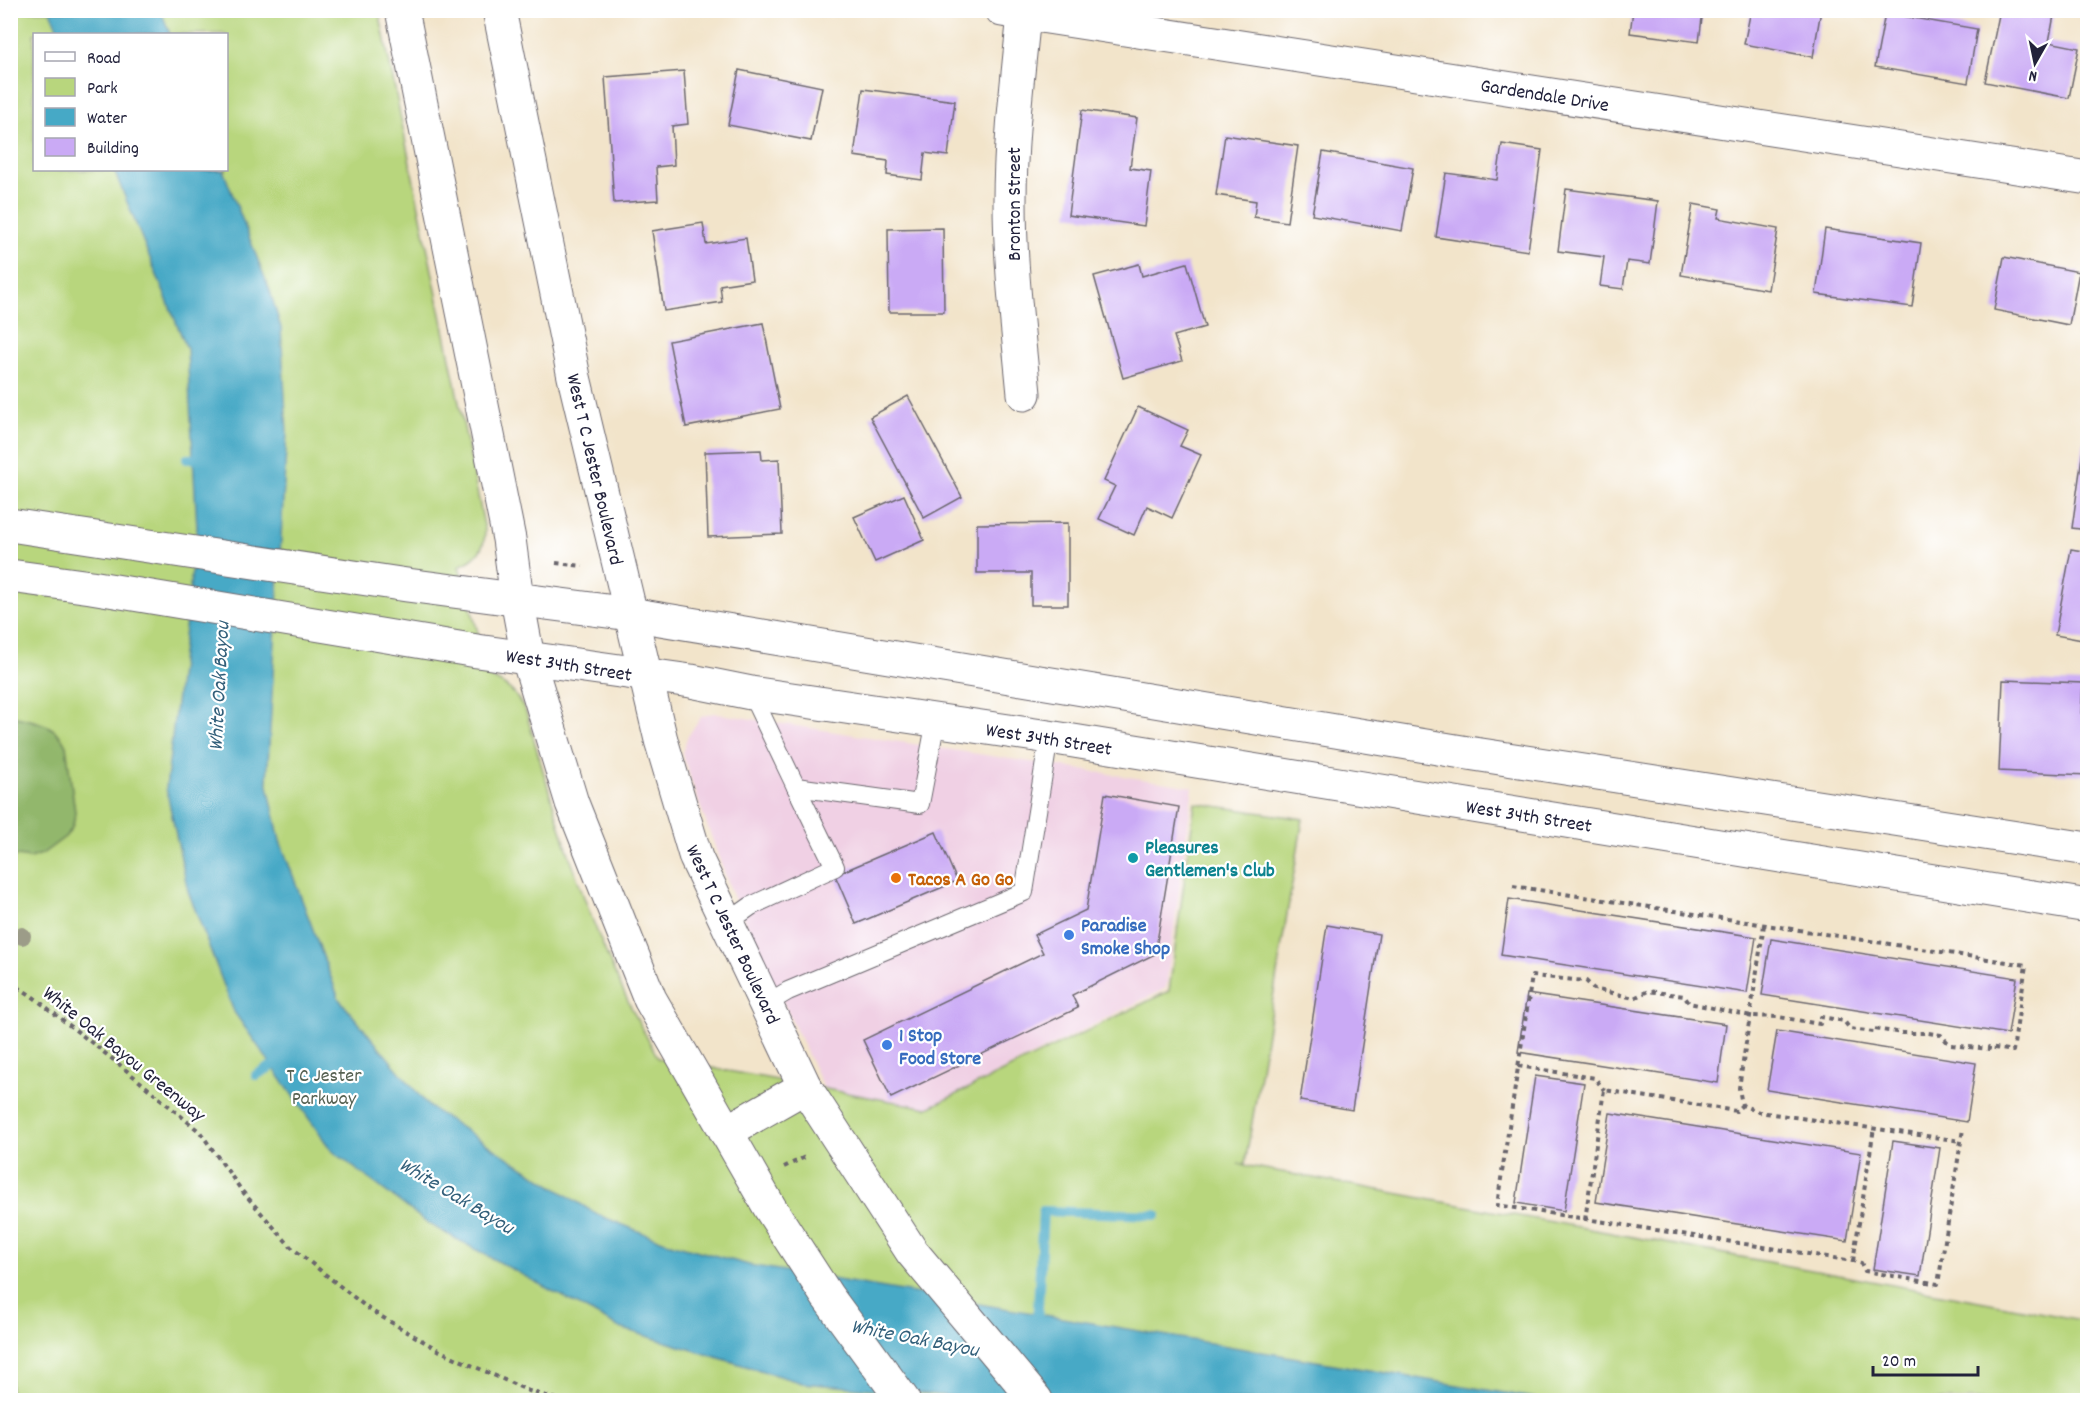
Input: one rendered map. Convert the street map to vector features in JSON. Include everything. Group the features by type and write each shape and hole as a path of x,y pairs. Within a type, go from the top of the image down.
{"main road":[{"path":"402,10 509,539 528,658 572,803 650,999 770,1208 827,1296 903,1401"},
{"name":"West T C Jester Boulevard","path":"499,10 574,377 661,740 696,858 805,1087 912,1252 1036,1401"},
{"name":"Gardendale Drive","path":"1013,12 2088,178"},
{"name":"Bronton Street","path":"1013,12 1014,120 1010,201 1024,394"},
{"path":"10,525 407,585 630,615 1468,753 2088,849"},
{"name":"West 34th Street","path":"10,576 91,587 396,638 1049,737 2088,906"},
{"path":"726,1132 805,1087"}],"lane":[{"path":"727,923 751,906 834,867 751,693"},
{"path":"796,787 920,804 936,720"},
{"path":"766,1004 788,991 1024,892 1049,737"}],"path":[{"path":"556,563 583,566"},
{"path":"1513,886 2026,965 2013,1051 1950,1045 1941,1035 1928,1033 1850,1029 1844,1021 1821,1017 1820,1024 1779,1017 1751,1016 1689,1003 1684,996 1648,991 1634,998 1594,989 1586,981 1532,976 1497,1205 1853,1261 1861,1263 1865,1271 1938,1284 1963,1129"},
{"path":"1742,1105 1739,1088 1764,925"},
{"name":"White Oak Bayou Greenway","path":"10,982 32,996 120,1065 201,1132 242,1191 291,1247 370,1310 440,1351 529,1391 560,1401"},
{"path":"1518,1066 1595,1078 1604,1090 1736,1111 1742,1105"},
{"path":"1585,1220 1604,1090"},
{"path":"1742,1105 1759,1112 1961,1142"},
{"path":"1853,1261 1874,1128"},
{"path":"781,1168 805,1157"}],"shaded area":[{"path":"713,713 1193,787 1166,988 928,1108 824,1089 733,896 682,753 687,738 701,717"}],"green space":[{"name":"T C Jester Parkway","path":"10,11 379,11 485,530 482,548 475,557 459,566 491,678 512,692 526,712 583,895 631,1008 658,1058 928,1108 1169,991 1195,803 1303,819 1245,1164 1238,1164 2087,1321 2087,1400 11,1400"},
{"path":"11,716 43,724 56,731 61,737 66,745 75,812 71,830 65,837 42,854 30,858 11,855"}],"water":[{"path":"50,11 161,11 170,33 60,33"},
{"name":"White Oak Bayou","path":"114,171 223,171 270,291 281,328 287,432 267,781 280,841 339,999 429,1107 596,1214 663,1241 749,1265 1546,1400 997,1400 802,1383 620,1328 429,1224 331,1150 234,1012 188,891 166,788 197,528 187,349"}],"building":[{"path":"1538,10 1555,10 1555,14"},
{"path":"1633,10 1703,10 1699,42 1630,33"},
{"path":"1751,10 1821,10 1813,57 1744,44"},
{"path":"2000,10 2055,10 2049,42 2079,48 2069,98 1985,82"},
{"path":"1885,13 1977,29 1968,83 1875,67"},
{"path":"739,70 822,87 811,141 728,125"},
{"path":"684,71 688,124 672,126 674,165 656,167 658,200 614,203 605,77"},
{"path":"863,89 955,101 948,156 925,153 922,180 887,175 888,161 854,156"},
{"path":"1082,110 1137,118 1130,168 1151,171 1144,226 1068,215"},
{"path":"1225,135 1298,146 1287,222 1254,217 1256,201 1216,195"},
{"path":"1502,144 1542,150 1528,251 1436,237 1446,173 1497,180"},
{"path":"1323,152 1413,168 1402,231 1312,215"},
{"path":"1566,189 1658,201 1650,264 1627,261 1623,289 1600,286 1604,257 1558,251"},
{"path":"1693,204 1720,209 1718,218 1778,229 1768,290 1681,275"},
{"path":"703,223 706,244 746,238 752,280 720,285 722,302 664,311 652,231"},
{"path":"943,228 944,312 889,312 888,229"},
{"path":"1825,229 1921,243 1912,307 1816,294"},
{"path":"2004,257 2079,272 2069,325 1994,310"},
{"path":"1187,263 1205,327 1174,336 1182,361 1123,378 1094,276 1139,264 1142,276"},
{"path":"763,323 780,409 686,427 669,341"},
{"path":"908,396 962,497 924,518 870,417"},
{"path":"1138,407 1188,430 1180,446 1201,455 1172,518 1147,506 1134,535 1099,519 1115,486 1104,481"},
{"path":"2085,435 2088,436 2088,530 2072,528"},
{"path":"761,450 762,460 779,459 782,534 708,537 705,452"},
{"path":"904,495 924,540 875,562 854,517"},
{"path":"1068,523 1068,605 1031,605 1031,573 977,573 977,524"},
{"path":"2071,549 2088,552 2088,641 2055,635"},
{"path":"2003,680 2083,683 2081,713 2088,713 2088,775 1999,771"},
{"path":"1105,794 1179,807 1155,954 1072,995 1078,1008 891,1098 863,1040 1043,953 1034,935 1086,910"},
{"name":"Tacos A Go Go","path":"936,832 957,881 856,924 835,875"},
{"path":"1509,899 1756,937 1747,993 1501,955"},
{"path":"1327,925 1379,934 1352,1110 1300,1101"},
{"path":"1771,939 2017,978 2008,1034 1762,995"},
{"path":"1527,994 1726,1024 1718,1083 1518,1052"},
{"path":"1777,1031 1976,1063 1967,1122 1767,1090"},
{"path":"1535,1076 1584,1083 1564,1211 1516,1203"},
{"path":"1610,1113 1861,1153 1847,1241 1596,1202"},
{"path":"1893,1141 1940,1148 1920,1276 1873,1269"}],"waterway":[{"path":"187,459 207,458"},
{"path":"256,1075 285,1059"},
{"path":"1037,1326 1043,1211 1156,1215"}],"place":[{"name":"Pleasures Gentlemen's Club","path":"1133,858"},
{"name":"Tacos A Go Go","path":"896,878"},
{"name":"Paradise Smoke Shop","path":"1069,935"},
{"name":"1 Stop Food Store","path":"887,1045"}]}
